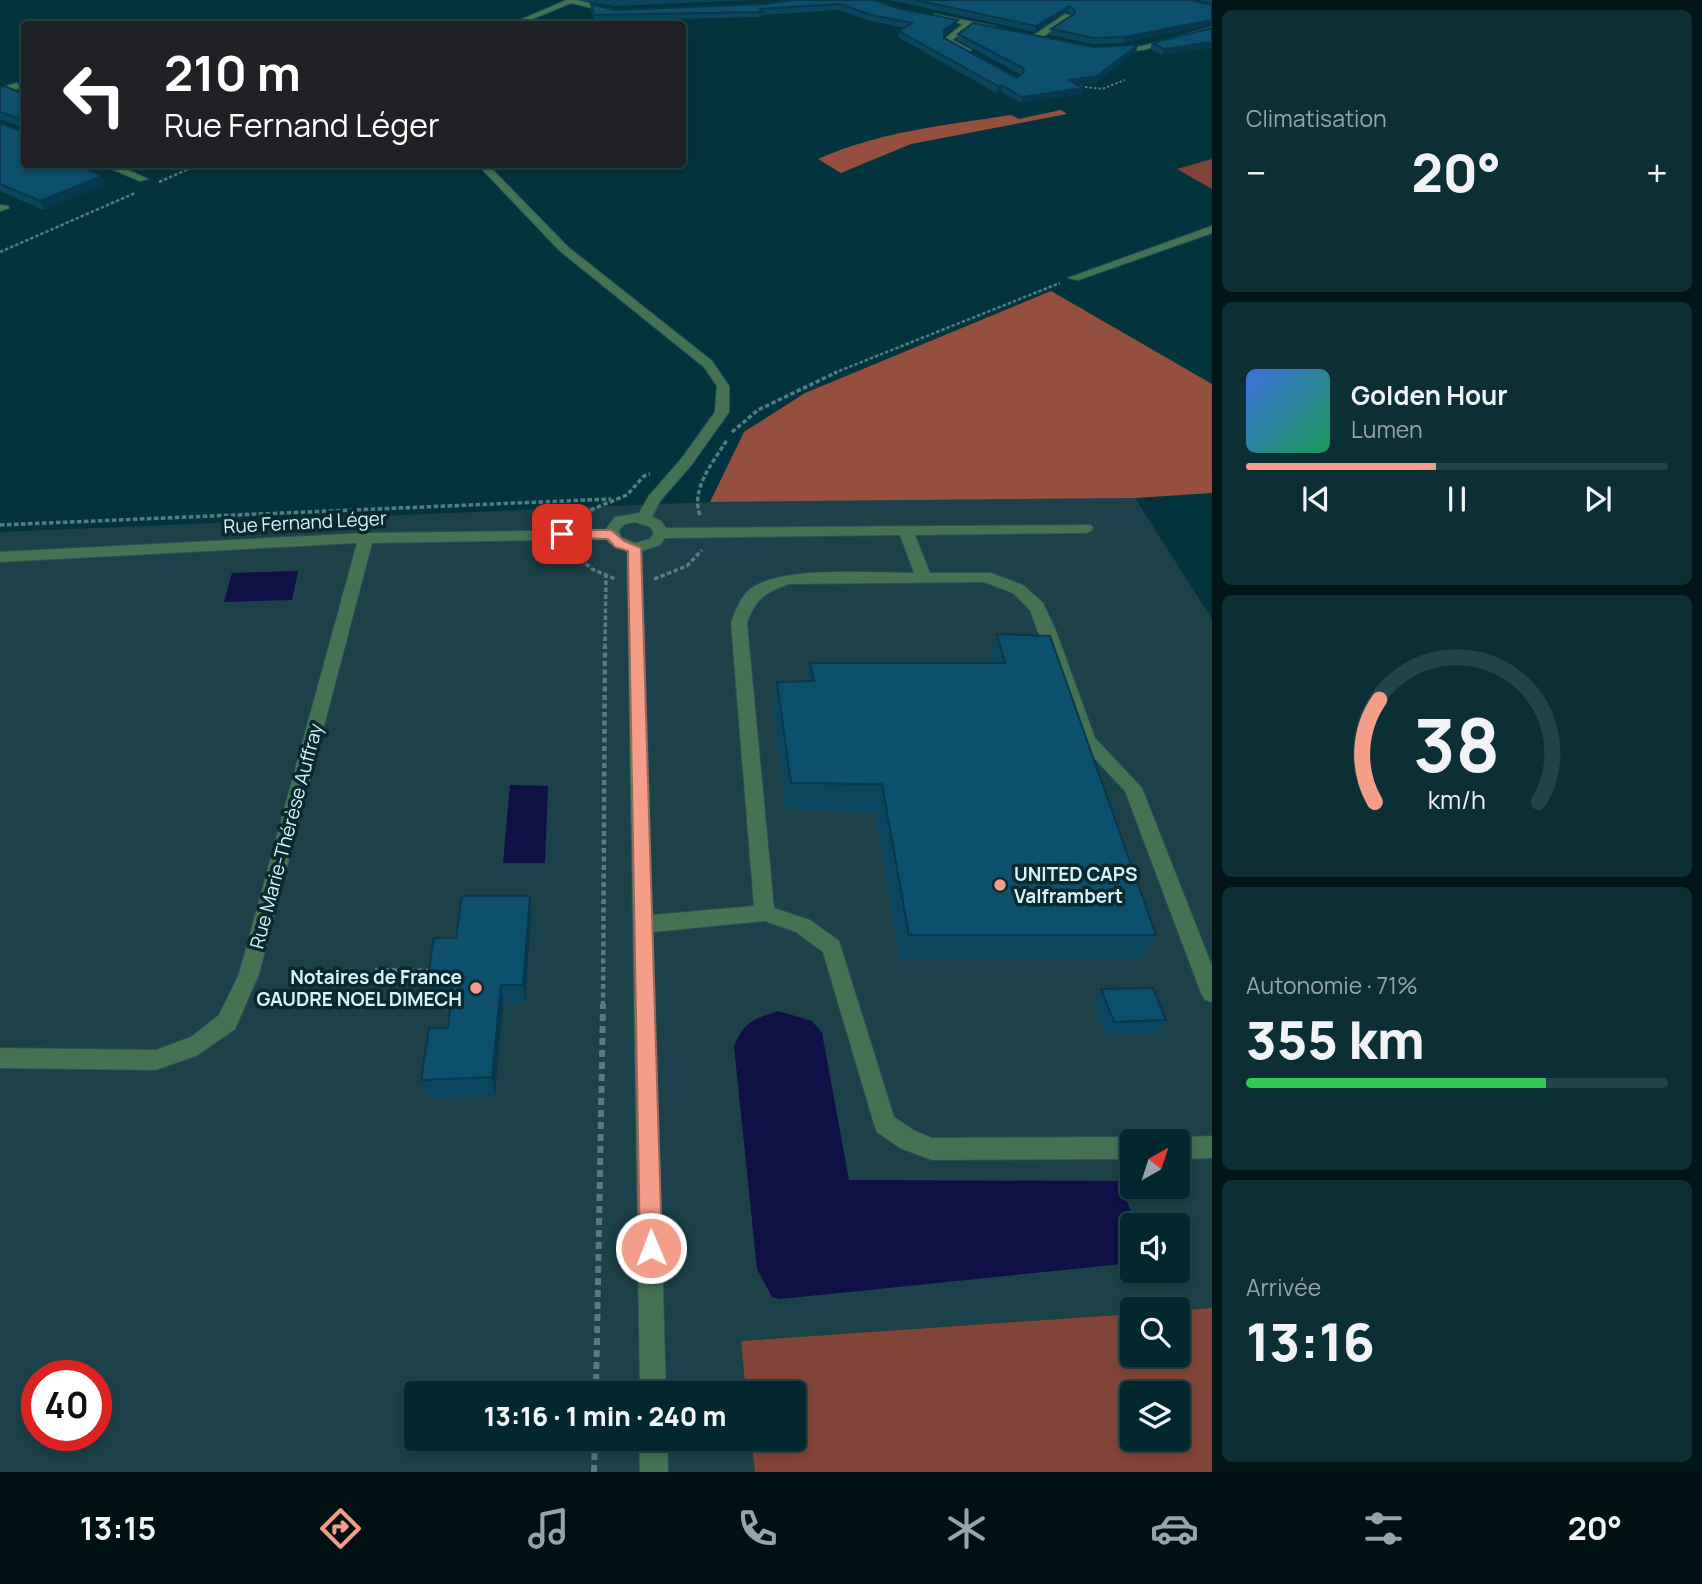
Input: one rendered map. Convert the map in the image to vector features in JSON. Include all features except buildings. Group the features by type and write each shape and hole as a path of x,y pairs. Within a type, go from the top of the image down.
{"street":[{"path":"522,21 571,1 615,11 629,11"},
{"path":"922,14 997,29"},
{"path":"1037,37 1068,16"},
{"path":"970,23 947,40 982,60"},
{"path":"1105,50 1143,48 1212,29"},
{"path":"1024,35 1051,40"},
{"path":"0,91 17,86"},
{"path":"113,168 146,183"},
{"path":"485,168 564,249 708,364 723,386 722,411 687,461 654,499 644,518"},
{"path":"1074,278 1212,229"},
{"path":"644,518 656,524 661,533 655,542 634,548 619,544 611,534 611,529 620,520 644,518"},
{"path":"661,533 1086,527"},
{"path":"906,530 924,578"},
{"name":"Rue Fernand Léger","path":"0,557 366,538 611,534"},
{"name":"Rue Marie-Thérèse Auffray","path":"0,1058 156,1060 198,1045 227,1022 249,974 366,538"},
{"path":"634,548 653,1381"},
{"path":"765,913 739,623 746,602 759,588 788,579 986,577 1018,589 1037,607 1087,741 1098,755 1120,771 1133,789 1212,993"},
{"path":"644,924 765,913 803,926 832,947 885,1124 908,1140 932,1149 1120,1148"},
{"path":"1190,1148 1212,1147"},
{"path":"653,1451 654,1472"}],"path":[{"path":"1065,85 1102,89 1125,80"},
{"path":"146,183 189,168"},
{"path":"0,252 136,192"},
{"path":"615,579 636,583 687,566 702,551 706,533 705,523 696,510 698,489 731,433 758,410 855,363 1074,278"},
{"path":"0,525 619,499"},
{"path":"596,1381 601,1202 606,576"},
{"path":"375,970 436,971"},
{"path":"594,1451 594,1472"}],"shaded area":[{"path":"1061,110 1067,114 911,144 841,173 818,159 888,136 1011,115 1019,119"},
{"path":"1212,159 1212,189 1177,169"},
{"path":"1051,291 1212,384 1212,493 1135,498 710,502 744,432 805,393"},
{"path":"1135,498 1212,619 1212,1308 1190,1310 1190,1297 1120,1297 1120,1315 741,1341 746,1381 404,1381 404,1451 755,1451 758,1472 0,1472 0,532 710,502"},
{"path":"298,571 292,600 224,602 232,573"},
{"path":"510,785 548,786 545,863 503,863"},
{"path":"778,1011 812,1021 822,1033 849,1180 1119,1181 1120,1199 1126,1199 1131,1213 1120,1213 1120,1264 780,1299 772,1297 757,1269 734,1046 746,1026"},
{"path":"1212,1308 1212,1472 755,1472 752,1451 806,1451 806,1381 745,1381 741,1341 1120,1315 1120,1367 1190,1367 1190,1310"}],"place":[{"name":"UNITED CAPS Valframbert","path":"1000,885"},
{"name":"Notaires de France GAUDRE NOEL DIMECH","path":"476,988"}],"route":[{"path":"562,534 611,534 619,544 634,548 651,1248"}]}
